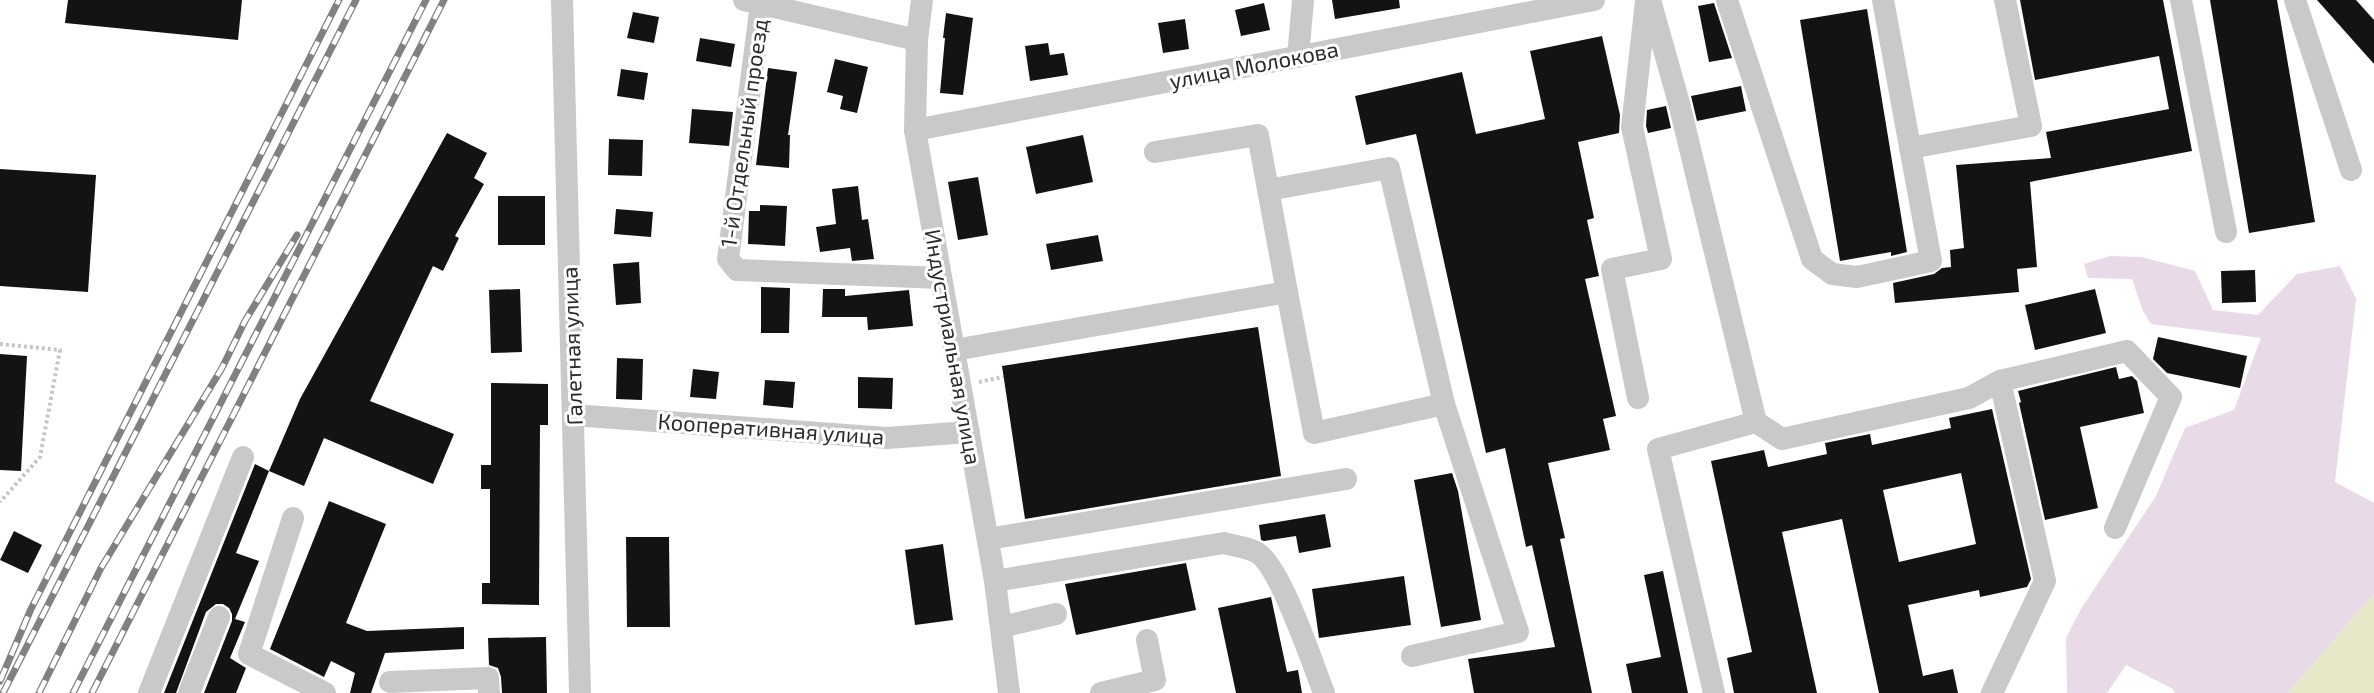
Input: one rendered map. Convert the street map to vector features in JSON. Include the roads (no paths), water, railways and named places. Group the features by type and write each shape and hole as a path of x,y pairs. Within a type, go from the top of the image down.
{"street":[{"name":"Галетная улица","path":"562,0 580,693"},
{"name":"Индустриальная улица","path":"922,0 917,40 915,130 995,581 1010,693"},
{"path":"1298,57 1303,0"},
{"path":"1476,23 1481,0"},
{"name":"улица Молокова","path":"915,130 1594,0"},
{"path":"1638,398 1612,269 1661,259 1632,127 1648,0"},
{"path":"1648,0 1679,104 1756,422 1782,439 1968,398 2000,381 2127,351 2171,397 2115,528"},
{"path":"1727,0 1812,259 1832,274 1857,277 1930,261 1883,0"},
{"path":"1910,148 2031,126 2005,0"},
{"path":"2181,0 2226,232"},
{"path":"2295,0 2351,170"},
{"path":"753,2 917,40"},
{"name":"1-й Отдельный проезд","path":"753,2 728,259 736,270 941,278"},
{"path":"1155,152 1258,135 1314,433 1444,404"},
{"path":"1268,190 1389,168 1444,404 1518,632 1412,656"},
{"path":"954,350 1287,292"},
{"path":"1992,693 2045,581 2000,381"},
{"name":"Кооперативная улица","path":"573,415 887,438 969,432"},
{"path":"1714,693 1658,449 1756,422"},
{"path":"149,693 243,457"},
{"path":"987,539 1346,479"},
{"path":"292,518 249,654 325,693"},
{"path":"995,581 1224,543 1257,552 1272,568 1300,630 1324,693"},
{"path":"1001,627 1056,614"},
{"path":"189,693 219,617"},
{"path":"1101,693 1155,680 1147,640"},
{"path":"390,682 488,678 489,693"}],"railway":[{"path":"0,681 31,609 339,0"},
{"path":"3,693 356,0"},
{"path":"73,693 426,0"},
{"path":"92,693 444,0"},
{"path":"39,693 101,568 222,368 245,321 297,235"}]}
